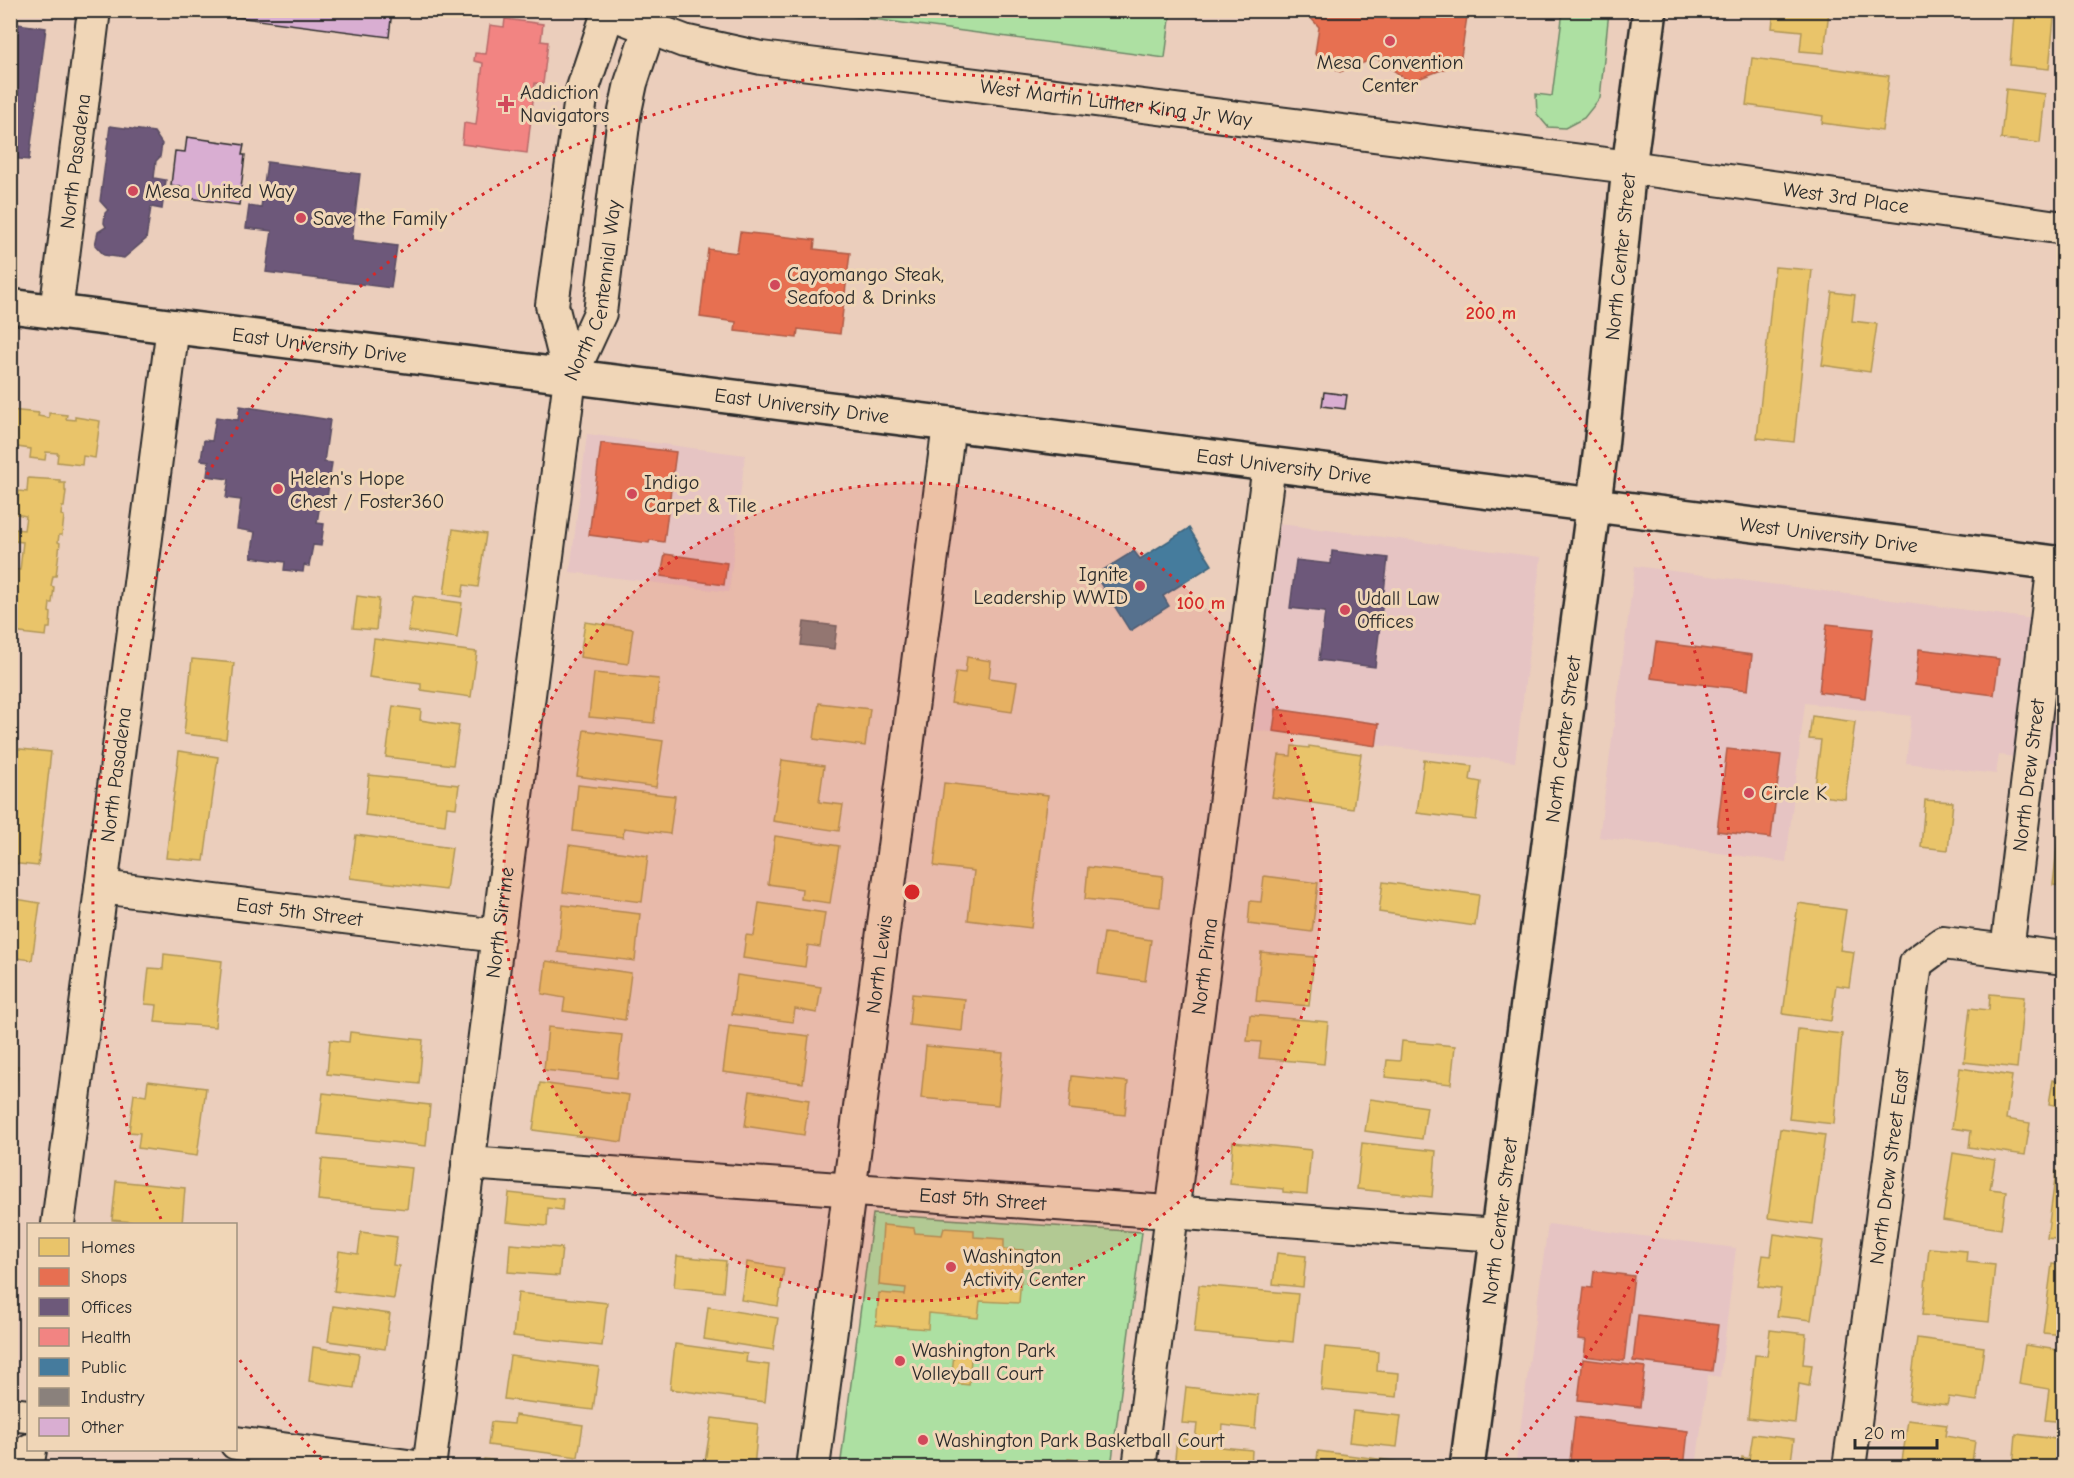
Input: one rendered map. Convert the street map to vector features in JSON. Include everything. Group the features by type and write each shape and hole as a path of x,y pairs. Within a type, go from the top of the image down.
{"main road":[{"name":"North Center Street","path":"1467,1467 1594,504 1629,167 1650,10"},
{"name":"East University Drive","path":"10,306 570,378 1594,504"},
{"name":"West University Drive","path":"1594,504 2059,564"}],"street":[{"name":"North Pasadena","path":"56,312 94,10"},
{"name":"West Martin Luther King Jr Way","path":"608,11 651,19 684,41 761,58 1629,167"},
{"name":"North Centennial Way","path":"570,378 552,305 582,91 608,11"},
{"name":"North Centennial Way","path":"570,378 600,313 624,116 631,83 651,19"},
{"name":"West 3rd Place","path":"1629,167 2064,228"},
{"name":"North Pasadena","path":"58,1223 173,326"},
{"name":"North Sirrine","path":"429,1467 570,378"},
{"name":"North Lewis","path":"813,1467 949,425"},
{"name":"North Pima","path":"1139,1467 1269,465"},
{"name":"North Drew Street","path":"2007,951 2059,564"},
{"name":"East 5th Street","path":"101,887 498,936"},
{"name":"North Drew Street East","path":"1849,1467 1916,963 1942,943 2064,958"},
{"name":"East 5th Street","path":"468,1163 1498,1235"},
{"path":"10,1414 27,1416"},
{"path":"237,1443 423,1467"},
{"path":"27,1467 30,1451"}],"shaded area":[{"path":"587,434 745,455 729,592 570,572"},
{"path":"1280,524 1541,557 1515,762 1254,730"},
{"path":"1635,566 2063,623 2063,763 1999,755 1996,774 1906,763 1911,716 1805,703 1786,862 1599,837"},
{"path":"1548,1224 1736,1248 1720,1377 1708,1375 1696,1467 1515,1468"}],"green space":[{"path":"1171,10 1165,58 812,11"},
{"path":"1563,11 1609,11 1600,98 1584,118 1565,128 1548,127 1537,114 1536,94 1552,96"},
{"path":"873,1214 1142,1232 1111,1467 840,1468"}],"building: Homes":[{"path":"1774,10 1829,11 1824,53 1800,51 1802,31 1772,28"},
{"path":"2014,15 2054,18 2049,69 2010,65"},
{"path":"1752,58 1889,76 1882,131 1822,123 1823,116 1746,105"},
{"path":"2006,89 2045,94 2040,143 2001,139"},
{"path":"1775,267 1812,270 1794,442 1757,438"},
{"path":"1832,292 1855,295 1852,321 1877,324 1870,372 1822,365"},
{"path":"10,410 39,413 38,416 49,418 49,413 67,415 66,419 75,420 75,417 100,421 95,458 83,456 82,465 57,462 58,453 46,452 45,460 30,458 31,449 10,446"},
{"path":"28,478 60,480 60,483 65,483 66,491 61,515 64,516 62,535 59,535 58,542 60,543 56,576 53,576 51,586 54,587 49,612 51,613 50,628 47,628 46,636 12,632 14,618 10,617 10,596 15,597 17,582 10,581 10,569 20,570 23,542 14,541 15,529 24,530 26,516 16,514 19,491 27,492"},
{"path":"453,529 486,534 478,587 464,585 462,597 444,594"},
{"path":"357,596 379,599 376,630 353,628"},
{"path":"413,596 462,603 457,638 408,631"},
{"path":"585,622 633,629 628,664 580,657"},
{"path":"374,639 477,652 471,697 421,690 421,684 369,677"},
{"path":"967,657 991,661 989,678 1017,682 1012,712 951,703 956,672 965,673"},
{"path":"192,659 234,663 226,739 184,734"},
{"path":"594,673 659,679 654,723 589,717"},
{"path":"819,703 870,709 865,746 814,739"},
{"path":"393,706 421,710 420,720 459,726 453,765 386,757"},
{"path":"1812,716 1855,722 1845,799 1814,795 1821,740 1809,739"},
{"path":"584,730 663,741 656,787 577,776"},
{"path":"1292,746 1309,748 1309,746 1361,754 1353,809 1272,797 1279,755 1291,756"},
{"path":"10,748 51,752 38,866 10,863"},
{"path":"179,751 218,757 204,861 166,858"},
{"path":"782,760 824,766 819,802 843,805 839,831 773,821"},
{"path":"1424,760 1472,766 1470,780 1481,782 1476,820 1417,813"},
{"path":"369,775 459,785 456,808 447,807 445,825 365,815"},
{"path":"944,783 1048,795 1031,928 968,920 974,871 934,866"},
{"path":"578,785 675,796 670,834 624,828 623,837 573,831"},
{"path":"1925,800 1953,802 1948,850 1921,847"},
{"path":"2062,801 2064,801 2064,886 2053,885"},
{"path":"356,835 452,848 446,890 350,878"},
{"path":"775,836 839,846 830,903 801,899 802,889 768,884"},
{"path":"569,845 648,856 642,902 563,892"},
{"path":"1088,867 1163,876 1160,907 1085,899"},
{"path":"1264,876 1318,883 1312,932 1248,924 1250,901 1261,902"},
{"path":"1383,882 1479,895 1475,926 1379,912"},
{"path":"10,898 40,903 32,960 17,958 15,971 10,971"},
{"path":"759,903 825,913 820,947 808,945 805,967 743,958 746,935 754,936"},
{"path":"1798,903 1846,910 1840,950 1854,952 1849,987 1836,985 1831,1021 1783,1014"},
{"path":"563,905 640,914 635,961 558,952"},
{"path":"1104,933 1151,940 1145,981 1098,974"},
{"path":"1261,952 1314,957 1309,1006 1256,1001"},
{"path":"164,954 222,961 215,1027 155,1022 157,1005 145,1004 149,968 163,969"},
{"path":"546,961 631,973 625,1020 563,1011 565,998 542,994"},
{"path":"737,975 821,987 817,1013 795,1009 793,1022 732,1014"},
{"path":"912,994 965,999 962,1031 909,1025"},
{"path":"1990,994 2024,997 2017,1068 1964,1062 1970,1008 1989,1010"},
{"path":"1250,1015 1328,1022 1324,1064 1259,1058 1261,1042 1247,1041"},
{"path":"729,1026 809,1036 803,1083 723,1072"},
{"path":"548,1027 622,1035 617,1078 544,1070"},
{"path":"1798,1029 1842,1034 1834,1124 1789,1119"},
{"path":"350,1032 423,1040 419,1084 327,1074 330,1040 349,1042"},
{"path":"1402,1041 1455,1046 1451,1084 1385,1077 1387,1060 1400,1061"},
{"path":"926,1046 1003,1053 998,1105 921,1098"},
{"path":"10,1065 18,1066 12,1124 10,1124"},
{"path":"1960,1068 2012,1076 2006,1119 2030,1123 2025,1155 1969,1147 1971,1131 1952,1128"},
{"path":"1072,1076 1128,1082 1125,1115 1069,1109"},
{"path":"2053,1080 2064,1082 2064,1107 2049,1104"},
{"path":"148,1081 206,1088 197,1156 138,1148 140,1133 129,1132 134,1094 146,1096"},
{"path":"540,1083 629,1095 622,1142 533,1130"},
{"path":"750,1091 809,1100 804,1135 745,1126"},
{"path":"323,1093 430,1105 426,1146 318,1134"},
{"path":"1370,1099 1427,1107 1422,1139 1365,1131"},
{"path":"1780,1129 1825,1135 1813,1224 1768,1218"},
{"path":"1233,1142 1311,1150 1307,1194 1283,1192 1283,1189 1230,1184"},
{"path":"1362,1143 1436,1151 1432,1197 1357,1189"},
{"path":"1953,1153 1995,1160 1990,1189 2006,1191 2001,1229 1943,1220"},
{"path":"322,1159 412,1168 407,1209 318,1200"},
{"path":"2056,1171 2064,1172 2064,1240 2047,1238"},
{"path":"116,1181 185,1188 182,1223 112,1220"},
{"path":"509,1193 563,1199 562,1210 548,1208 547,1226 506,1222"},
{"name":"Washington Activity Center","path":"883,1225 914,1228 915,1233 942,1235 944,1228 974,1230 974,1237 1004,1239 1004,1249 1023,1250 1019,1303 980,1301 978,1318 929,1313 928,1329 876,1325 879,1293 905,1295 906,1288 879,1285"},
{"path":"361,1232 397,1237 393,1265 399,1266 394,1299 334,1291 339,1251 358,1254"},
{"path":"1774,1234 1823,1241 1811,1320 1777,1316 1781,1289 1758,1286 1763,1255 1771,1256"},
{"path":"510,1244 562,1248 559,1276 508,1272"},
{"path":"1929,1248 1967,1251 1966,1262 1995,1265 1989,1322 1922,1315"},
{"path":"1277,1253 1306,1256 1303,1287 1273,1284"},
{"path":"677,1256 726,1261 723,1292 674,1287"},
{"path":"747,1262 784,1268 778,1306 741,1300"},
{"path":"2052,1264 2064,1266 2064,1335 2043,1333"},
{"path":"1199,1285 1298,1294 1293,1342 1194,1333"},
{"path":"518,1293 607,1303 602,1346 513,1336"},
{"path":"333,1306 390,1314 385,1349 328,1341"},
{"path":"708,1307 778,1318 773,1350 704,1339"},
{"path":"1770,1330 1806,1334 1803,1364 1812,1365 1809,1386 1799,1384 1795,1423 1748,1418 1755,1355 1767,1356"},
{"path":"1917,1338 1984,1347 1977,1401 1949,1397 1947,1405 1909,1400"},
{"path":"675,1344 747,1354 746,1362 769,1365 765,1402 670,1389"},
{"path":"955,1344 972,1346 969,1385 951,1383"},
{"path":"2025,1345 2064,1351 2064,1422 2045,1420 2049,1389 2019,1384"},
{"path":"313,1347 359,1354 354,1388 309,1381"},
{"path":"1325,1347 1378,1352 1377,1371 1399,1373 1397,1397 1321,1390"},
{"path":"510,1356 599,1367 593,1410 504,1399"},
{"path":"1186,1387 1258,1395 1255,1429 1223,1425 1221,1447 1252,1450 1251,1468 1174,1468 1177,1438 1195,1440 1197,1424 1182,1423"},
{"path":"1353,1411 1401,1416 1397,1447 1349,1442"},
{"path":"515,1415 583,1425 578,1457 488,1445 491,1422 514,1424"},
{"path":"712,1418 758,1424 754,1468 704,1468"},
{"path":"1908,1420 1947,1425 1945,1436 1975,1441 1971,1468 1901,1468"},
{"path":"1753,1434 1794,1439 1790,1468 1741,1468 1742,1457 1749,1459"},
{"path":"2016,1434 2064,1440 2064,1468 2013,1468"},
{"path":"1318,1451 1400,1462 1399,1468 1316,1468"},
{"path":"484,1459 545,1468 483,1468"},
{"path":"1068,1459 1088,1461 1088,1468 1067,1468"}],"building: Shops":[{"name":"Mesa Convention Center","path":"1306,10 1468,10 1460,63 1410,82 1376,58 1340,72 1315,54 1319,27 1306,13"},
{"name":"Cayomango Steak, Seafood & Drinks","path":"740,232 815,240 814,249 850,253 840,334 798,329 797,338 735,331 736,322 700,317 708,249 737,253"},
{"name":"Indigo Carpet & Tile","path":"601,443 676,452 664,542 650,540 649,543 589,535"},
{"path":"665,554 727,563 724,585 661,576"},
{"path":"1827,624 1873,629 1865,698 1819,692"},
{"path":"1656,642 1752,655 1748,690 1651,678"},
{"path":"1919,649 1999,659 1994,695 1915,685"},
{"path":"1276,709 1379,724 1376,746 1273,731"},
{"name":"Circle K","path":"1727,749 1781,755 1771,838 1717,831"},
{"path":"1594,1271 1634,1276 1624,1361 1584,1356 1586,1340 1578,1339 1584,1287 1592,1288"},
{"path":"1638,1315 1718,1325 1712,1371 1633,1361"},
{"path":"1583,1359 1645,1367 1640,1407 1578,1400"},
{"path":"1575,1417 1688,1431 1684,1468 1622,1468 1570,1461"}],"building: Offices":[{"path":"10,23 46,28 29,160 10,158"},
{"name":"Mesa United Way","path":"110,126 154,132 162,144 160,157 156,161 154,178 166,180 162,209 151,207 146,239 124,258 104,255 95,245 98,232 106,227 105,213 108,210 100,201"},
{"name":"Save the Family","path":"267,162 360,174 352,240 397,246 391,288 266,272 272,231 246,228 249,206 261,208"},
{"name":"Helen's Hope Chest / Foster360","path":"240,406 330,420 324,462 332,463 326,505 320,504 317,523 324,524 321,546 313,545 309,566 304,565 303,572 284,570 285,562 251,557 255,532 237,529 241,500 226,498 229,479 207,476 209,461 201,460 204,440 212,441 216,417 238,420"},
{"name":"Udall Law Offices","path":"1332,551 1388,558 1375,667 1319,660 1325,612 1290,608 1296,560 1331,564"}],"building: Health":[{"name":"Addiction Navigators","path":"505,19 543,24 541,41 548,42 543,84 535,83 527,153 462,144 464,123 476,125 483,63 474,61 475,53 486,54 490,25 504,27"}],"building: Public":[{"name":"Ignite Leadership WWID","path":"1189,528 1212,565 1163,596 1169,606 1130,631 1095,575 1134,551 1140,559"}],"building: Industry":[{"path":"804,622 837,626 834,649 801,645"}],"building: Other":[{"path":"183,10 392,10 389,37"},
{"path":"187,137 244,145 242,155 245,155 239,205 181,197 183,187 171,185 175,151 185,152"},
{"path":"1324,392 1347,395 1345,409 1322,406"}],"place":[{"name":"Mesa Convention Center","path":"1390,41"},
{"name":"Addiction Navigators","path":"506,104"},
{"name":"Mesa United Way","path":"133,191"},
{"name":"Save the Family","path":"301,218"},
{"name":"Cayomango Steak, Seafood & Drinks","path":"775,285"},
{"name":"Helen's Hope Chest / Foster360","path":"278,489"},
{"name":"Indigo Carpet & Tile","path":"632,494"},
{"name":"Ignite Leadership WWID","path":"1140,586"},
{"name":"Udall Law Offices","path":"1345,610"},
{"name":"Circle K","path":"1749,793"},
{"name":"Washington Activity Center","path":"951,1267"},
{"name":"Washington Park Volleyball Court","path":"900,1361"},
{"name":"Washington Park Basketball Court","path":"923,1440"}]}
